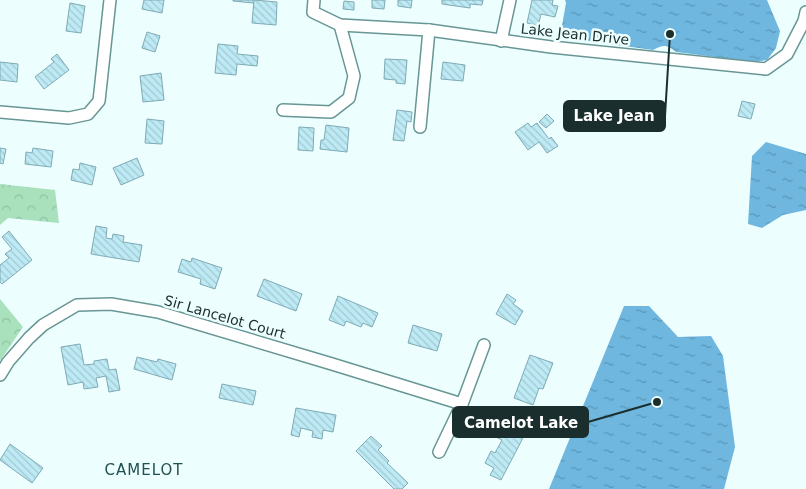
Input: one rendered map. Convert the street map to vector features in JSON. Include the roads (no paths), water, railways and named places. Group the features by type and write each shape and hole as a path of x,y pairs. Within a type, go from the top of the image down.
{"street":[{"path":"0,112 69,118 88,114 99,101 110,0"},
{"path":"501,41 510,0"},
{"name":"Lake Jean Drive","path":"313,6 340,25 429,30 551,47 766,69 787,54 806,12"},
{"path":"283,110 331,112 349,98 354,76 340,25"},
{"path":"420,127 429,30"},
{"name":"Sir Lancelot Court","path":"0,375 8,362 43,325 77,305 112,304 158,312 462,404"},
{"path":"439,452 462,404 484,345"}],"water":[{"path":"565,0 767,0 780,31 776,48 767,60 755,62 676,52 665,46 653,50 560,37"},
{"path":"766,142 806,154 806,210 783,215 762,228 748,224 752,156"},
{"path":"624,306 649,306 678,337 711,336 723,356 735,447 724,489 549,489"}],"place":[{"name":"Lake Jean","path":"670,34"},
{"name":"Camelot Lake","path":"657,402"}],"district":[{"name":"CAMELOT","path":"144,470"}]}
